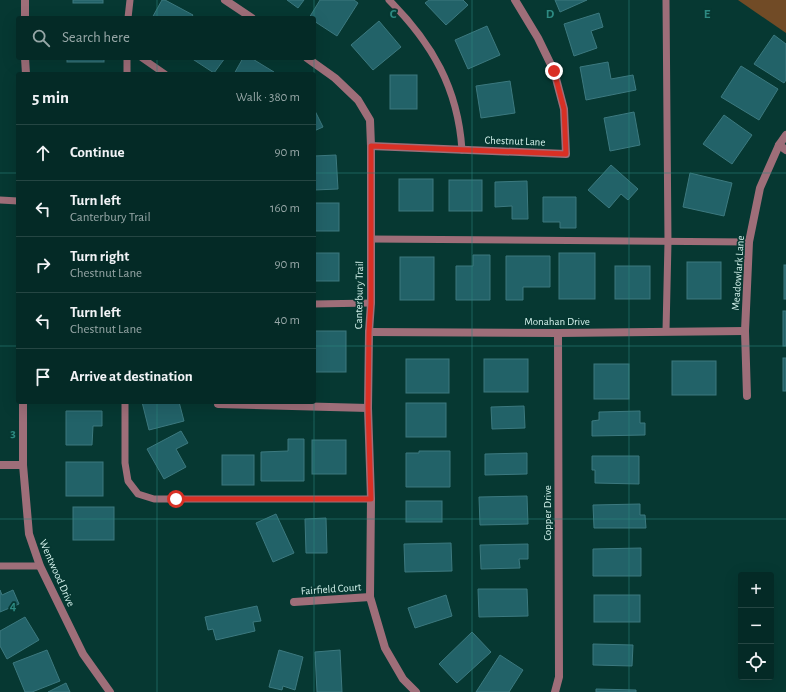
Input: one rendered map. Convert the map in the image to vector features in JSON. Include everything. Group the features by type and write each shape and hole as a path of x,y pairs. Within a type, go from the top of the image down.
{"street":[{"path":"25,0 25,16"},
{"path":"225,0 249,16"},
{"name":"Chestnut Lane","path":"371,146 566,154 564,109 554,71 538,38 515,0"},
{"path":"25,60 26,72"},
{"name":"Canterbury Trail","path":"310,60 335,78 358,100 370,120 371,303 368,408 371,499 370,597 385,648 403,679 416,692"},
{"name":"Meadowlark Lane","path":"747,396 746,331 749,242 760,188 782,148 786,135"},
{"name":"Monahan Drive","path":"369,332 558,333 746,331"},
{"name":"Copper Drive","path":"554,692 559,677 558,333"},
{"name":"Wentwood Drive","path":"23,404 23,465 28,534 40,566 83,654 110,692"},
{"path":"218,404 368,408"},
{"path":"0,465 23,465"},
{"name":"Fairfield Court","path":"294,602 370,597"}],"lane":[{"path":"128,16 130,0"},
{"path":"389,0 405,16 442,69 453,96 460,129 462,150"},
{"path":"666,0 668,242 666,331"},
{"path":"127,60 127,72"},
{"path":"145,60 162,72"},
{"path":"0,200 16,201"},
{"path":"371,239 749,242"},
{"path":"316,304 371,303"},
{"path":"125,404 125,463 128,481 138,494 154,499 371,499"},
{"path":"0,566 40,566"}],"shaded area":[{"path":"738,0 786,0 786,33"}],"building":[{"path":"73,0 103,0 103,3 73,3"},
{"path":"162,0 165,0 193,15 192,16 153,16"},
{"path":"287,0 304,0 298,8"},
{"path":"320,0 354,0 358,3 337,36 316,22 316,16 310,16"},
{"path":"429,0 463,0 468,5 446,25 425,3"},
{"path":"555,0 587,0 560,12"},
{"path":"599,13 603,27 591,31 597,48 574,56 564,24"},
{"path":"379,21 401,47 373,70 351,45"},
{"path":"487,26 500,55 468,69 455,40"},
{"path":"774,35 786,44 786,80 784,83 754,64"},
{"path":"67,60 104,60 104,62 67,62"},
{"path":"194,60 224,60 215,72"},
{"path":"242,60 254,60 274,72 235,72"},
{"path":"608,62 611,79 633,75 636,90 586,100 580,67"},
{"path":"741,66 778,89 759,120 721,97"},
{"path":"390,75 417,75 417,109 390,109"},
{"path":"510,81 515,113 481,118 476,86"},
{"path":"634,112 640,145 610,151 604,118"},
{"path":"316,113 323,127 316,130"},
{"path":"724,115 752,135 732,164 703,144"},
{"path":"336,155 338,189 316,190 316,156"},
{"path":"611,165 638,189 628,200 621,194 609,208 588,190"},
{"path":"690,173 732,183 724,216 683,207"},
{"path":"399,179 433,179 433,211 399,211"},
{"path":"449,180 482,180 482,211 449,211"},
{"path":"527,181 528,219 512,219 512,206 495,207 495,182"},
{"path":"543,197 576,197 576,228 560,228 560,222 543,222"},
{"path":"316,203 339,203 339,231 316,231"},
{"path":"316,253 339,253 339,281 316,281"},
{"path":"559,253 595,253 595,299 559,299"},
{"path":"473,255 490,255 490,300 456,300 456,266 473,266"},
{"path":"506,256 550,256 550,287 523,287 523,300 506,300"},
{"path":"400,257 434,257 434,300 400,300"},
{"path":"687,262 721,262 721,299 687,299"},
{"path":"784,265 786,265 786,299 784,299"},
{"path":"615,266 650,266 650,299 615,299"},
{"path":"783,311 786,311 786,346 783,346"},
{"path":"316,331 346,331 346,372 316,372"},
{"path":"783,358 786,358 786,391 783,391"},
{"path":"406,359 449,359 449,393 406,393"},
{"path":"484,359 528,359 528,392 484,392"},
{"path":"672,361 716,361 716,395 672,395"},
{"path":"594,364 629,364 629,399 594,399"},
{"path":"406,403 446,403 446,437 406,437"},
{"path":"142,404 180,404 184,421 149,430"},
{"path":"524,406 525,428 492,429 491,407"},
{"path":"66,411 102,411 102,426 93,426 92,445 66,445"},
{"path":"640,411 640,423 645,423 645,435 592,436 592,421 599,420 599,412"},
{"path":"181,431 188,443 176,449 186,467 164,479 147,449"},
{"path":"288,439 304,439 304,481 261,481 261,452 288,451"},
{"path":"312,440 346,440 346,474 312,474"},
{"path":"419,451 450,451 450,487 406,487 406,453 419,453"},
{"path":"527,453 527,474 485,475 485,454"},
{"path":"222,455 254,455 254,485 222,485"},
{"path":"592,456 639,456 639,484 595,483 595,470 592,470"},
{"path":"66,462 103,462 103,496 66,496"},
{"path":"527,496 528,524 480,525 479,497"},
{"path":"406,501 442,501 442,522 406,522"},
{"path":"640,504 640,515 645,515 646,528 594,528 593,505"},
{"path":"73,507 114,507 114,540 73,540"},
{"path":"276,514 294,553 273,562 256,523"},
{"path":"326,518 327,553 306,553 305,519"},
{"path":"451,543 452,571 405,572 404,544"},
{"path":"528,544 528,559 519,559 520,568 481,569 480,545"},
{"path":"641,548 641,576 593,576 593,549"},
{"path":"478,589 527,589 528,616 479,617"},
{"path":"0,590 2,595 13,590 19,604 0,612"},
{"path":"446,595 452,616 415,628 408,608"},
{"path":"594,595 640,595 640,622 594,622"},
{"path":"257,606 261,621 253,622 255,631 216,640 213,629 208,630 205,617"},
{"path":"25,617 39,640 7,659 0,646 0,631"},
{"path":"472,632 491,652 457,683 439,664"},
{"path":"593,644 633,645 632,666 593,665"},
{"path":"47,650 60,681 32,692 25,692 13,663"},
{"path":"279,650 303,657 295,690 283,686 282,690 269,687"},
{"path":"340,650 342,692 317,692 315,652"},
{"path":"500,655 523,670 509,692 476,692"},
{"path":"66,683 70,692 48,692"},
{"path":"596,689 636,690 636,692 596,692"}],"route":[{"path":"176,499 371,499 368,408 371,303 371,146 566,154 564,109 554,71"}]}
